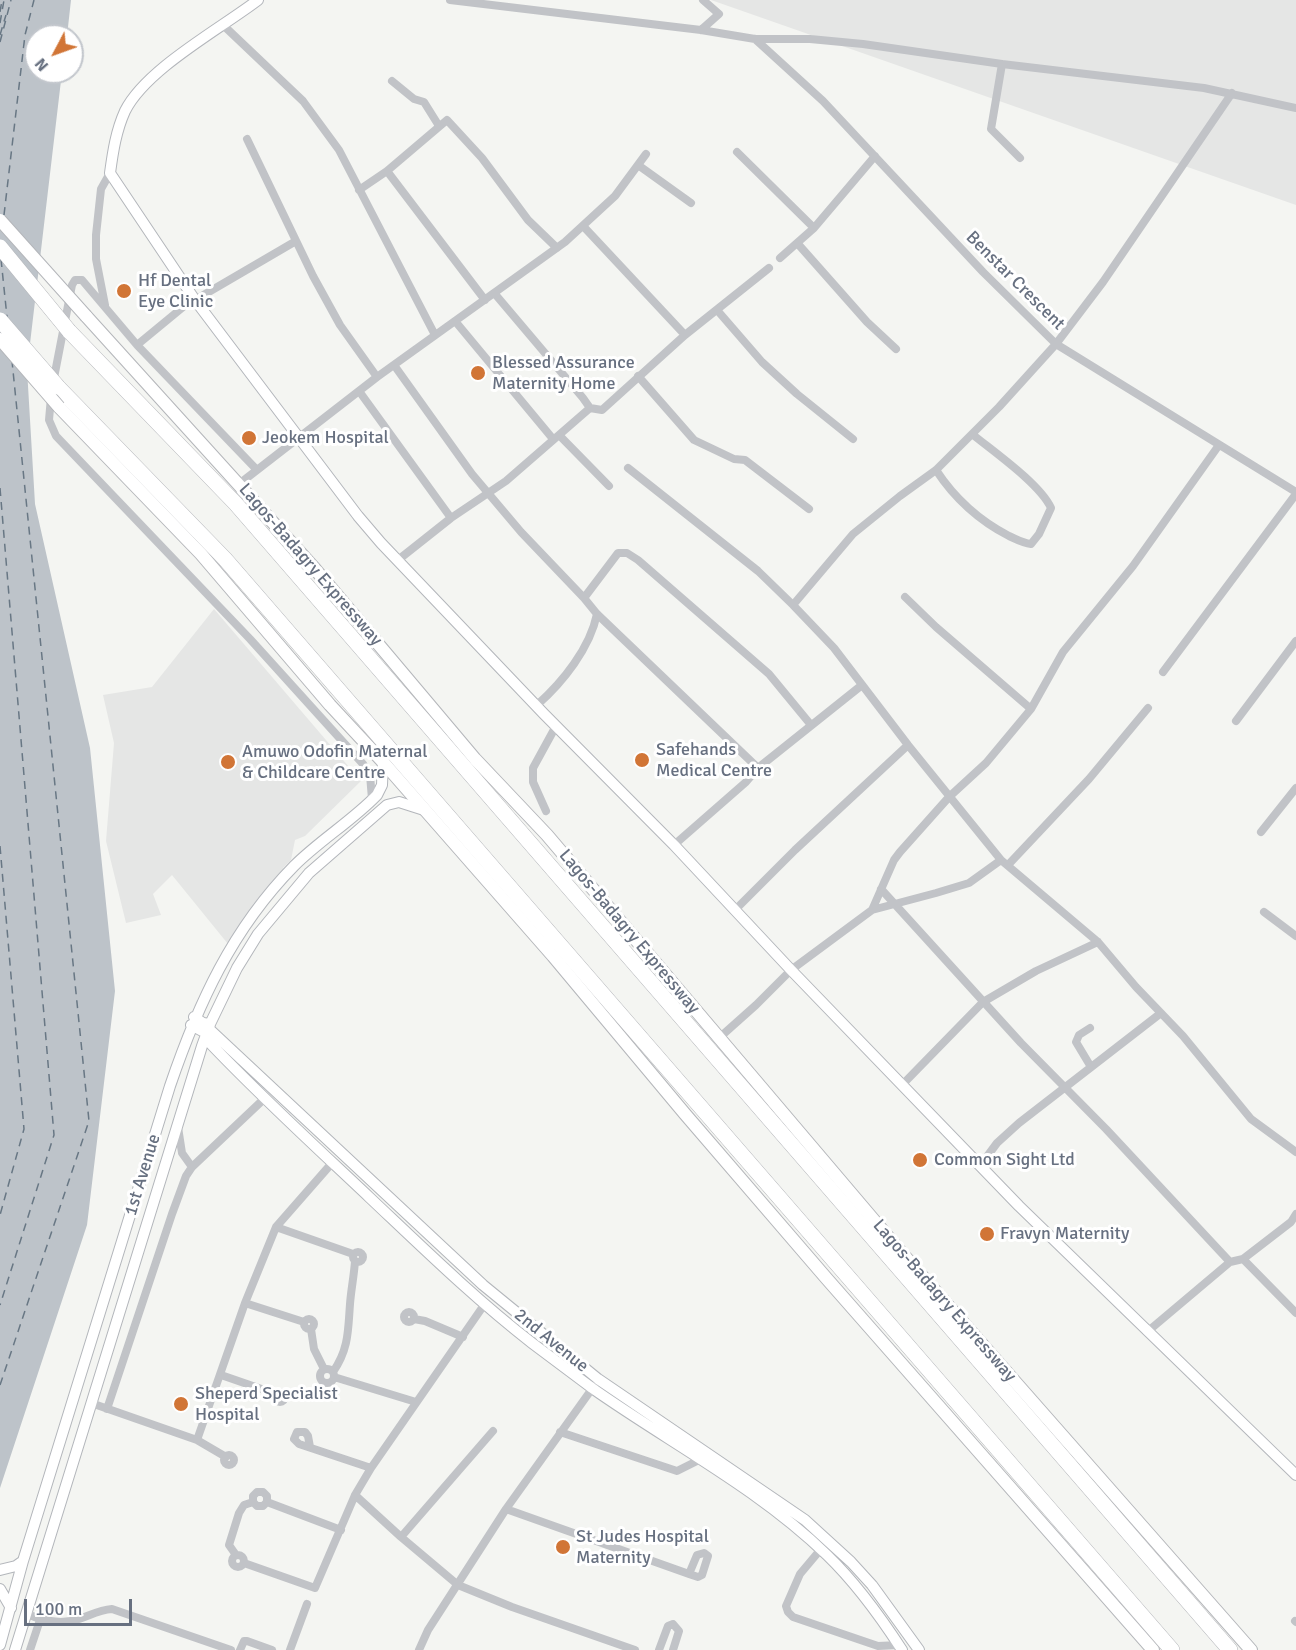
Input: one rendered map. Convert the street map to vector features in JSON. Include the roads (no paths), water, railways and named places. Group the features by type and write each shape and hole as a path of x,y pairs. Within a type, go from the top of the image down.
{"highway":[{"name":"Lagos-Badagry Expressway","path":"0,247 69,331 243,512 1230,1650"},
{"path":"0,320 58,387 225,559 1172,1650"}],"main road":[{"path":"258,0 156,74 135,95 118,127 110,173 195,299 358,516 398,560 980,1166 1147,1332 1296,1475"},
{"name":"Lagos-Badagry Expressway","path":"0,220 315,569 475,759 547,835 907,1260 1251,1650"},
{"path":"0,339 59,407 201,554 330,705 553,956 812,1262 1153,1650"},
{"name":"1st Avenue","path":"0,1645 23,1561 170,1086 193,1021 240,932 256,910 311,850 372,799 382,784 383,762"},
{"name":"1st Avenue","path":"15,1650 208,1029 248,950 273,915 309,873 387,805 399,802 424,810"},
{"name":"2nd Avenue","path":"193,1021 202,1023 209,1029 452,1258 595,1383 804,1520 851,1562 872,1585 920,1650"},
{"name":"2nd Avenue","path":"208,1029 208,1041 218,1052 484,1305 766,1504 821,1550 854,1584 881,1617 900,1647"},
{"path":"197,1064 202,1056 218,1052"},
{"path":"47,1485 65,1489"},
{"path":"0,1570 16,1566 23,1561"},
{"path":"0,1588 11,1608"}],"street":[{"path":"450,0 701,30 755,39 810,39 1204,88 1296,108"},
{"path":"701,30 719,14 702,0"},
{"path":"223,25 303,101 339,150 435,335"},
{"name":"Benstar Crescent","path":"755,39 823,101 983,272 1056,344 1296,493"},
{"path":"1002,64 990,129 1020,158"},
{"path":"392,81 414,99 424,102 439,126"},
{"path":"793,604 854,534 936,470 999,407 1056,344 1103,282 1232,93"},
{"path":"359,190 387,171 446,120 482,158 528,220 557,248"},
{"path":"247,139 340,325 376,377"},
{"path":"737,152 814,228"},
{"path":"239,484 376,377 557,248 615,196 646,154"},
{"path":"780,258 814,228 875,156"},
{"path":"638,165 691,203"},
{"path":"387,171 485,300"},
{"path":"105,307 96,259 96,235 101,189 110,173"},
{"path":"584,226 685,334"},
{"path":"137,345 195,299 296,241"},
{"path":"798,244 867,322 896,350"},
{"path":"495,294 590,408 602,410 685,334 769,268"},
{"path":"257,470 137,345 82,280 73,282 49,407 49,420 53,431 250,639 363,764 370,775 372,799"},
{"path":"717,310 762,362 853,440"},
{"path":"455,321 556,437 609,486"},
{"path":"394,365 472,474 521,532 584,597 597,614 758,768"},
{"path":"638,376 694,440 734,459 745,460 809,509"},
{"path":"359,391 451,518"},
{"path":"398,560 451,518 506,481 590,408"},
{"path":"936,470 946,485 972,513 993,527 1024,543 1031,544 1039,534 1051,508 1048,502 1039,490 972,434"},
{"path":"872,910 894,860 949,797 986,763 1031,709 1063,652 1133,566 1219,446"},
{"path":"628,468 758,571 793,604 834,648 949,797 1005,862 1098,942 1136,987 1183,1036 1251,1119 1296,1152"},
{"path":"1163,672 1296,493"},
{"path":"584,597 618,553 627,553 769,674 811,725"},
{"path":"905,597 1031,709"},
{"path":"537,705 557,686 577,658 595,624 597,614"},
{"path":"1236,721 1296,641"},
{"path":"674,845 746,782 758,768 862,685"},
{"path":"719,1038 791,970 872,910 969,883 1005,862 1089,779 1148,708"},
{"path":"546,811 533,782 533,768 556,726"},
{"path":"735,910 795,850 908,745"},
{"path":"1261,832 1296,788"},
{"path":"881,889 983,1002 1230,1262"},
{"path":"1264,912 1296,936"},
{"path":"902,1085 983,1002 1036,971 1098,942"},
{"path":"980,1166 997,1143 1161,1013"},
{"path":"1090,1028 1079,1035 1076,1042 1091,1067"},
{"path":"107,1408 186,1176 192,1167 265,1098"},
{"path":"177,1124 182,1153 192,1167"},
{"path":"198,1440 245,1303 276,1227 333,1163"},
{"path":"1147,1332 1230,1262 1243,1259 1293,1225 1296,1214"},
{"path":"276,1227 354,1258 351,1321 341,1360 333,1374 332,1382 322,1383 319,1378 320,1373 328,1369 333,1374 416,1402"},
{"path":"1243,1259 1296,1313"},
{"path":"245,1303 304,1322 304,1326 310,1329 314,1349 324,1370"},
{"path":"341,1530 267,1502 263,1506 257,1506 253,1502 244,1505 239,1512 229,1545 236,1555 232,1558 236,1566 244,1563 315,1588 341,1530 355,1495 371,1468 484,1305"},
{"path":"414,1319 425,1321 463,1337"},
{"path":"221,1375 276,1394"},
{"path":"419,1650 428,1630 506,1509 595,1383"},
{"path":"92,1403 198,1440 226,1457"},
{"path":"401,1538 493,1431"},
{"path":"560,1432 678,1471 701,1459"},
{"path":"310,1447 371,1468"},
{"path":"355,1495 401,1538 458,1585 512,1607 635,1650"},
{"path":"506,1509 688,1574"},
{"path":"821,1550 800,1574 786,1606 788,1612 793,1617 878,1646 900,1647"},
{"path":"290,1650 308,1604"},
{"path":"27,1614 40,1620 68,1621 112,1609 231,1650"},
{"path":"30,1650 40,1620"},
{"path":"659,1650 668,1626 673,1624 679,1631 673,1650"},
{"path":"240,1650 244,1641 247,1641 272,1650"}],"place":[{"name":"Hf Dental Eye Clinic","path":"124,291"},
{"name":"Blessed Assurance Maternity Home","path":"478,373"},
{"name":"Jeokem Hospital","path":"249,438"},
{"name":"Safehands Medical Centre","path":"642,760"},
{"name":"Amuwo Odofin Maternal & Childcare Centre","path":"228,762"},
{"name":"Common Sight Ltd","path":"920,1160"},
{"name":"Fravyn Maternity","path":"987,1234"},
{"name":"Sheperd Specialist Hospital","path":"181,1404"},
{"name":"St Judes Hospital Maternity","path":"563,1547"}]}
